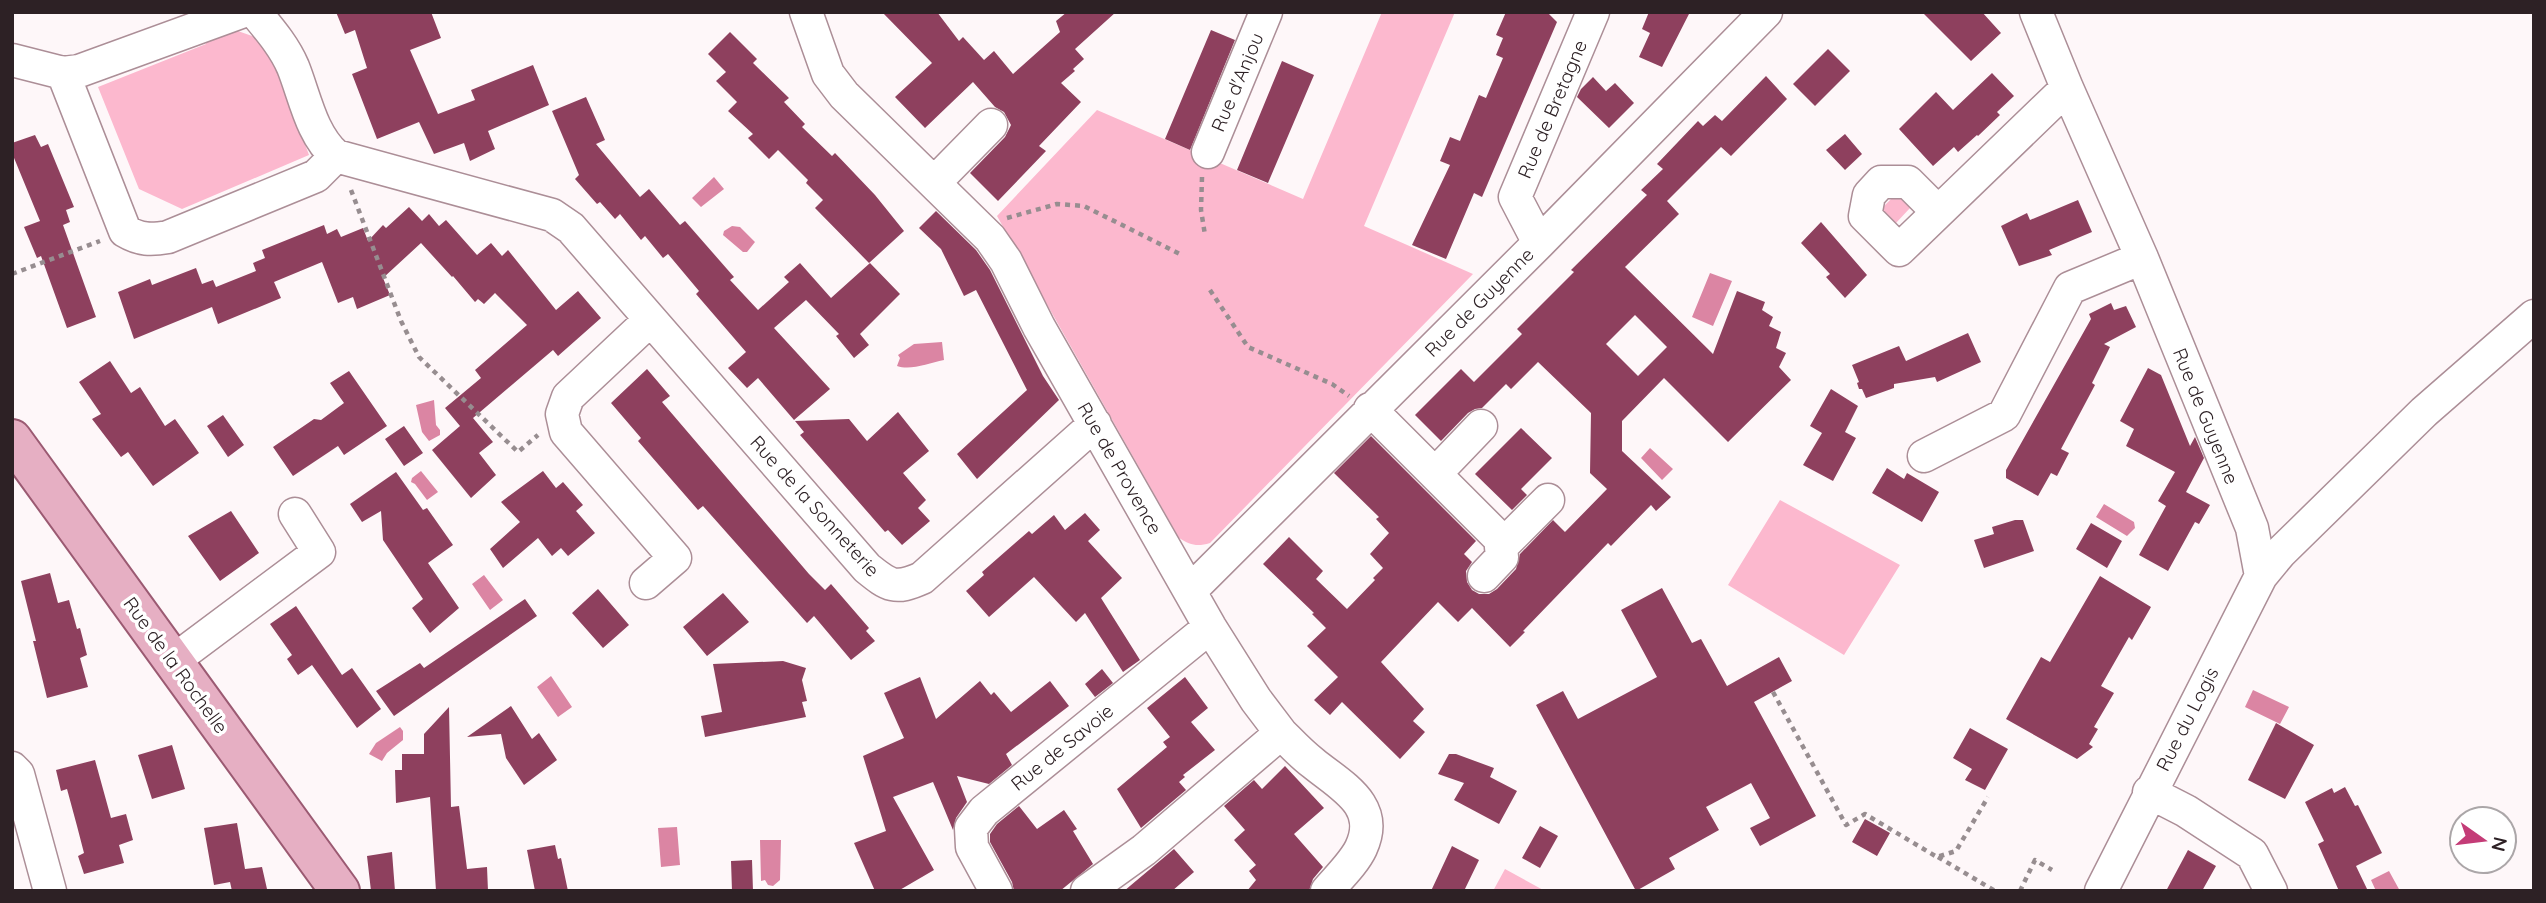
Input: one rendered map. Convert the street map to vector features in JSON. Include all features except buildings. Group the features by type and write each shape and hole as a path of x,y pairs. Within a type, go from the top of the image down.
{"main road":[{"name":"Rue de la Rochelle","path":"12,439 340,891"}],"street":[{"path":"12,60 62,72 79,71 241,12"},
{"path":"62,72 125,231 138,238 152,240 168,237 316,176 345,160 326,147 318,135 292,64 275,36 255,12"},
{"name":"Rue de Provence","path":"806,12 828,74 844,95 990,238 1006,261 1039,327 1210,626 1256,700 1280,733 1311,762 1354,795 1363,809 1367,823 1360,851 1327,891"},
{"name":"Rue d'Anjou","path":"1208,152 1266,12"},
{"name":"Rue de Bretagne","path":"1539,243 1515,197 1593,12"},
{"name":"Rue de Guyenne","path":"1190,591 1766,12"},
{"name":"Rue de Guyenne","path":"2036,12 2142,258 2252,528 2271,565"},
{"path":"1938,212 2067,88"},
{"path":"934,183 991,125"},
{"name":"Rue de la Sonneterie","path":"345,160 552,215 571,228 867,568 883,581 895,586 906,585 922,578 1095,424"},
{"path":"1924,456 2004,415 2070,288 2142,258"},
{"name":"Rue du Logis","path":"2101,891 2150,792 2271,565 2424,412 2534,316"},
{"path":"646,583 675,558 566,432 562,414 568,397 650,320"},
{"path":"1370,409 1504,543"},
{"path":"1435,474 1481,426"},
{"path":"1484,576 1502,557 1501,547 1504,543 1548,500"},
{"path":"173,661 319,552 295,514"},
{"name":"Rue de Savoie","path":"996,891 972,847 971,828 984,811 1210,626"},
{"path":"1087,891 1144,850 1280,733"},
{"path":"12,768 18,774 50,891"},
{"path":"2150,792 2186,811 2252,854 2271,891"}],"path":[{"path":"1205,235 1201,184 1203,162 1208,152"},
{"path":"345,160 351,191 401,321 419,357 518,452 562,414"},
{"path":"976,226 1057,204 1071,203 1084,206 1182,255"},
{"path":"12,274 125,231"},
{"path":"1210,290 1248,347 1332,384 1370,409"},
{"path":"1773,692 1846,825 1865,814 1995,891"},
{"path":"1937,857 1956,851 1988,797"},
{"path":"2020,891 2035,860 2052,870"}],"shaded area":[{"path":"1382,12 1455,12 1364,226 1473,274 1210,543 1190,544 1179,538 997,216 1097,110 1303,199"},
{"path":"235,30 255,37 275,62 309,155 182,209 139,189 98,87 206,44 204,34"},
{"path":"714,177 724,189 701,207 692,198"},
{"path":"1896,194 1910,208 1896,223 1881,209"},
{"path":"732,226 740,227 755,242 747,252 743,252 723,235 724,231"},
{"path":"1710,273 1732,281 1713,326 1692,317"},
{"path":"942,342 944,360 914,367 897,366 900,358 898,355 914,344"},
{"path":"434,400 436,425 440,435 429,441 422,432 416,405"},
{"path":"1650,448 1673,469 1662,480 1641,458"},
{"path":"421,471 438,492 427,500 411,482"},
{"path":"1780,500 1900,565 1844,655 1728,585"},
{"path":"2104,504 2134,522 2135,528 2127,536 2096,517"},
{"path":"484,575 503,600 490,610 472,584"},
{"path":"551,676 572,707 558,717 537,687"},
{"path":"2253,690 2289,707 2280,724 2245,707"},
{"path":"400,727 403,740 387,753 382,761 369,754 376,743"},
{"path":"677,827 680,865 661,867 658,828"},
{"path":"760,840 781,840 780,880 773,886 768,885 765,880 761,881"},
{"path":"1505,869 1545,891 1493,891"},
{"path":"2389,871 2400,891 2376,891 2371,880"}]}
